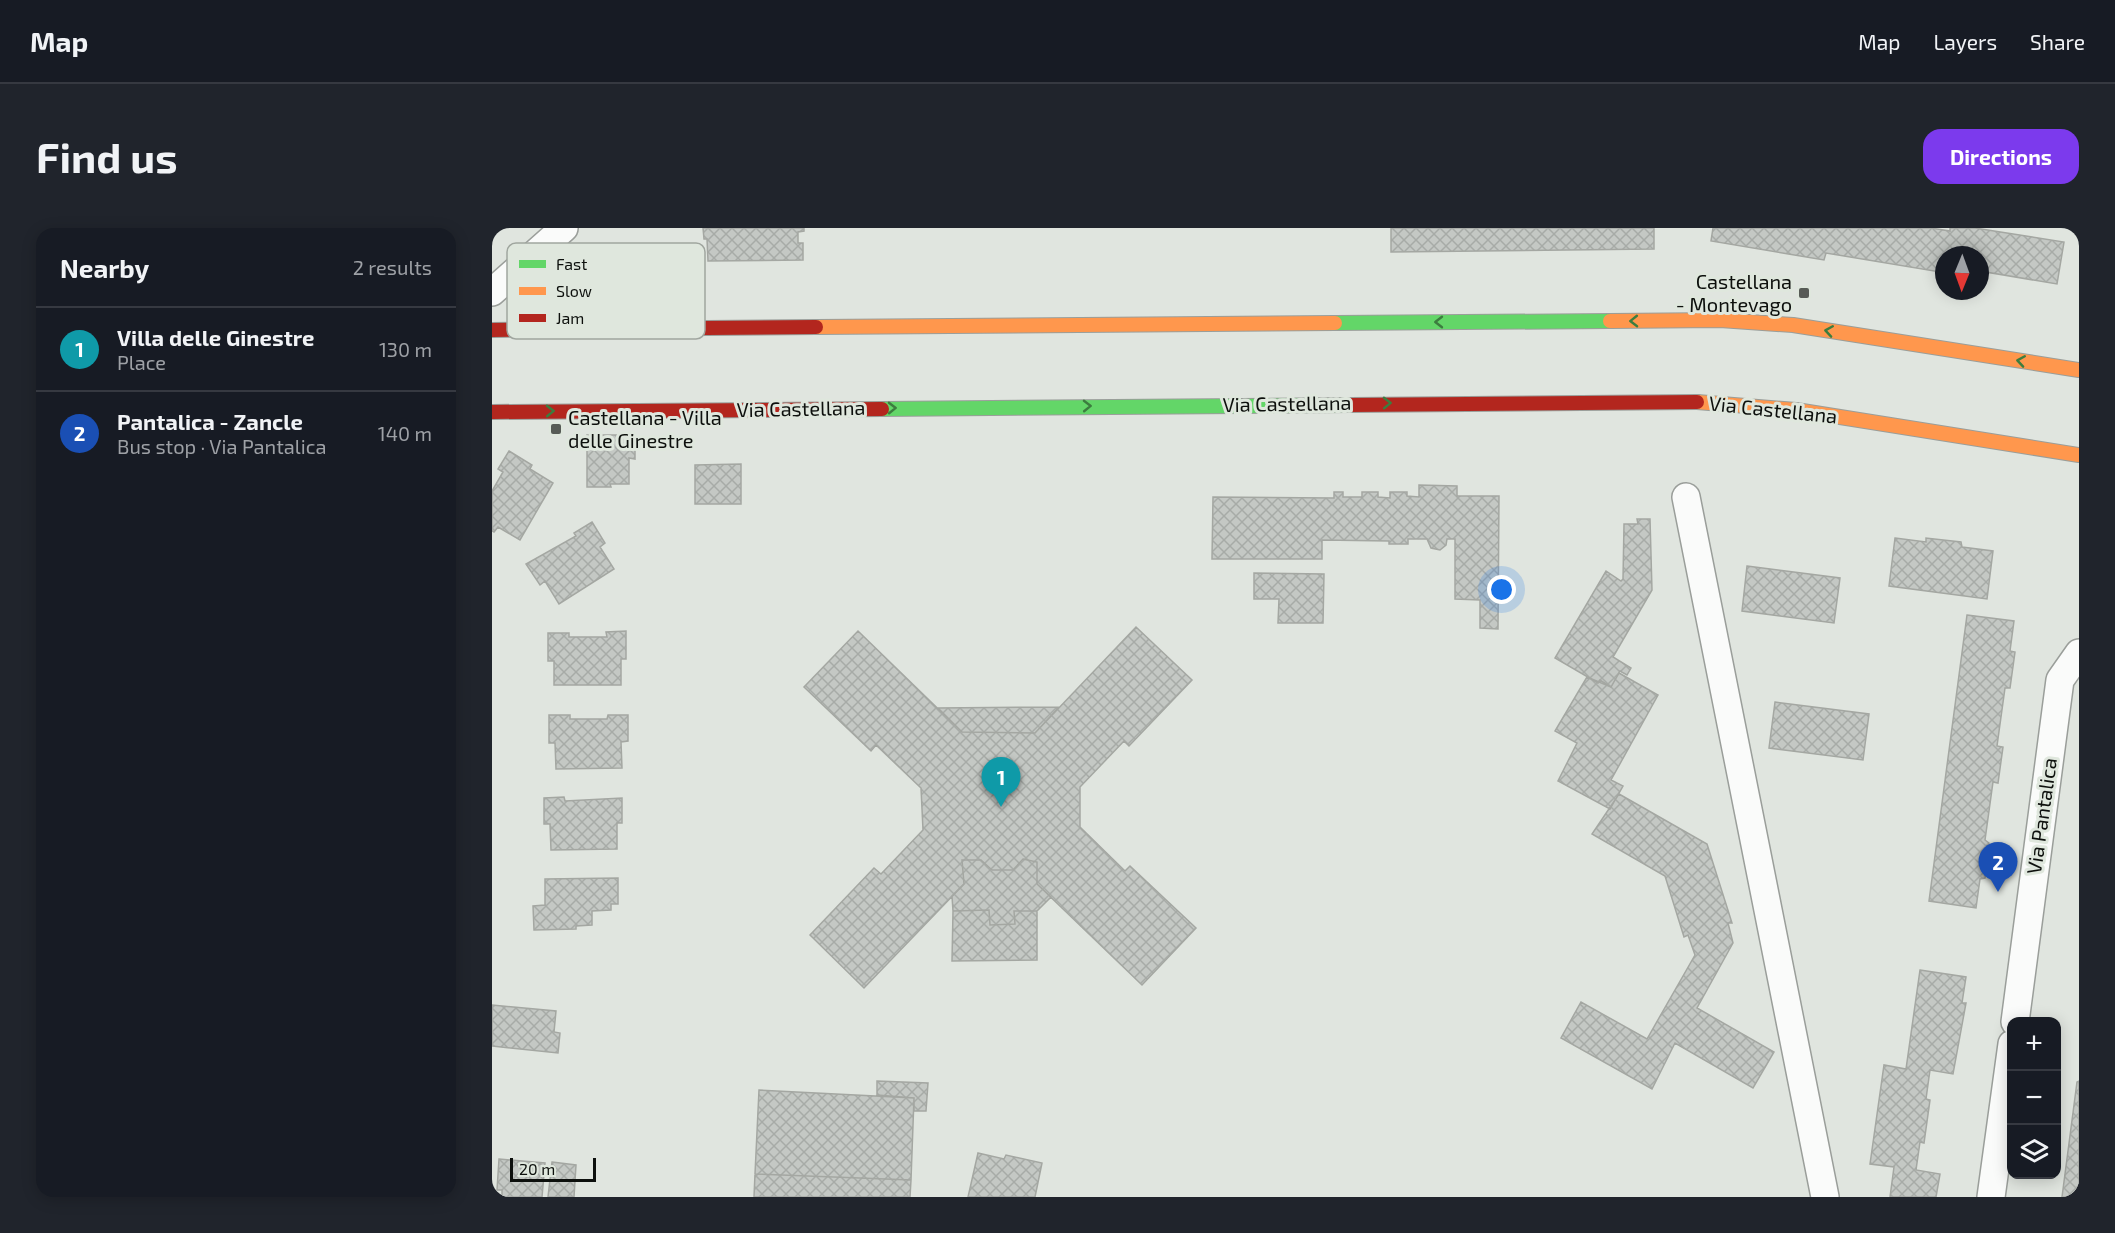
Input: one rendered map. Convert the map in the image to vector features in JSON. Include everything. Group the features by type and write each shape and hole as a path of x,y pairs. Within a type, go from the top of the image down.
{"main road":[{"path":"705,328 1720,320 1793,326 2079,370"},
{"path":"492,330 507,330"},
{"name":"Via Castellana","path":"492,412 1694,402 1796,410 2079,455"}],"street":[{"path":"547,243 564,228"},
{"path":"492,292 507,279"},
{"path":"1686,497 1825,1197"},
{"name":"Via Pantalica","path":"2015,1017 2060,680 2079,653"},
{"path":"1991,1197 2008,1071"}],"building":[{"path":"703,228 804,228 804,231 798,232 798,243 803,243 803,260 708,261 707,239 704,239"},
{"path":"1391,228 1654,228 1654,249 1391,252"},
{"path":"1713,228 1931,228 1950,231 1950,228 1975,228 2064,242 2057,284 1989,273 1989,246 1935,246 1935,271 1826,253 1824,260 1711,241"},
{"path":"587,435 635,435 635,459 629,458 629,484 587,487"},
{"path":"509,451 532,465 530,469 553,483 520,540 498,527 494,532 492,531 492,491 503,472 498,469"},
{"path":"741,464 741,504 695,504 695,465"},
{"path":"1419,485 1457,486 1457,496 1499,496 1498,629 1480,628 1480,600 1455,599 1455,539 1447,539 1446,545 1440,550 1431,548 1427,539 1408,539 1408,544 1389,544 1389,541 1322,540 1322,559 1212,559 1213,497 1334,498 1334,492 1343,492 1343,497 1362,497 1362,492 1378,492 1378,497 1390,498 1390,492 1407,492 1407,496 1419,497"},
{"path":"1637,519 1650,519 1652,590 1613,657 1631,668 1627,675 1620,671 1611,687 1600,680 1598,683 1555,658 1606,571 1621,581 1623,579 1624,524 1638,524"},
{"path":"592,522 605,543 600,547 614,569 559,604 545,581 540,585 526,564 576,536 574,533"},
{"path":"1895,538 1926,542 1926,538 1961,542 1962,547 1993,551 1987,599 1889,586"},
{"path":"1747,566 1840,578 1834,623 1742,611"},
{"path":"1254,573 1324,574 1323,623 1278,623 1279,599 1254,599"},
{"path":"1967,615 2014,621 2010,651 2015,652 2010,688 2005,688 1997,746 2003,747 1998,783 1993,782 1985,840 1989,843 1988,856 1985,878 1980,879 1976,908 1929,901"},
{"path":"1136,627 1192,680 1129,746 1124,741 1080,787 1080,827 1125,871 1130,866 1196,928 1142,985 1037,884 1037,862 1023,859 1013,870 992,870 981,860 962,860 964,884 864,988 810,935 874,868 881,874 923,830 921,788 876,745 871,751 804,687 858,631 962,732 1035,733"},
{"path":"626,631 626,659 621,659 621,685 554,685 554,661 548,661 548,633 569,633 569,637 607,637 606,632"},
{"path":"1619,673 1658,695 1611,780 1623,786 1610,809 1558,781 1577,743 1555,731 1587,677 1611,687"},
{"path":"1775,702 1869,714 1863,760 1769,748"},
{"path":"1059,707 1035,733 962,732 938,708"},
{"path":"549,715 570,715 570,719 607,719 608,715 628,715 628,741 621,742 622,768 556,769 555,743 549,743"},
{"path":"1619,794 1707,844 1732,923 1728,923 1733,943 1697,1008 1774,1052 1753,1088 1675,1043 1652,1089 1561,1038 1581,1002 1647,1039 1695,955 1688,935 1684,937 1665,876 1592,834"},
{"path":"564,797 565,801 622,798 622,823 617,823 617,849 551,850 550,824 544,824 544,798"},
{"path":"1023,859 1037,862 1037,884 1051,897 1037,911 1014,911 1015,924 990,925 989,910 953,911 952,896 964,884 962,860 981,860 992,870 1013,870"},
{"path":"618,878 618,904 611,904 611,910 592,911 592,925 576,926 576,929 534,930 533,906 545,905 545,879"},
{"path":"989,910 990,925 1015,924 1014,911 1037,911 1037,960 952,961 953,911"},
{"path":"1920,970 1966,977 1962,1003 1966,1003 1953,1074 1930,1070 1926,1099 1930,1100 1924,1143 1920,1142 1916,1170 1940,1174 1936,1197 1890,1197 1894,1167 1870,1164 1884,1065 1906,1069"},
{"path":"492,1005 556,1011 554,1032 560,1033 558,1053 492,1046"},
{"path":"877,1081 928,1083 926,1111 914,1111 914,1098 877,1095"},
{"path":"2079,1081 2079,1197 2062,1197 2077,1082"},
{"path":"759,1090 914,1098 911,1180 755,1174"},
{"path":"978,1153 1004,1159 1006,1155 1042,1163 1035,1197 968,1197"},
{"path":"499,1159 545,1163 542,1197 502,1197 502,1190 497,1190"},
{"path":"552,1162 576,1165 574,1197 548,1197"},
{"path":"755,1174 911,1180 910,1197 754,1197"}],"traffic: fast":[{"path":"1335,323 1610,321"},
{"path":"882,409 1350,405"}],"traffic: slow":[{"path":"1610,321 1720,320 1793,325 2079,370"},
{"path":"816,327 1335,323"},
{"path":"1697,402 1796,410 2079,455"}],"traffic: jam":[{"path":"705,328 816,327"},
{"path":"492,330 507,330"},
{"path":"1350,405 1697,402"},
{"path":"492,412 882,409"}],"place":[{"name":"Castellana - Montevago","path":"1804,293"},
{"name":"Castellana - Villa delle Ginestre","path":"556,429"},
{"name":"Villa delle Ginestre","path":"1001,807"},
{"name":"Pantalica - Zancle","path":"1998,892"}]}
